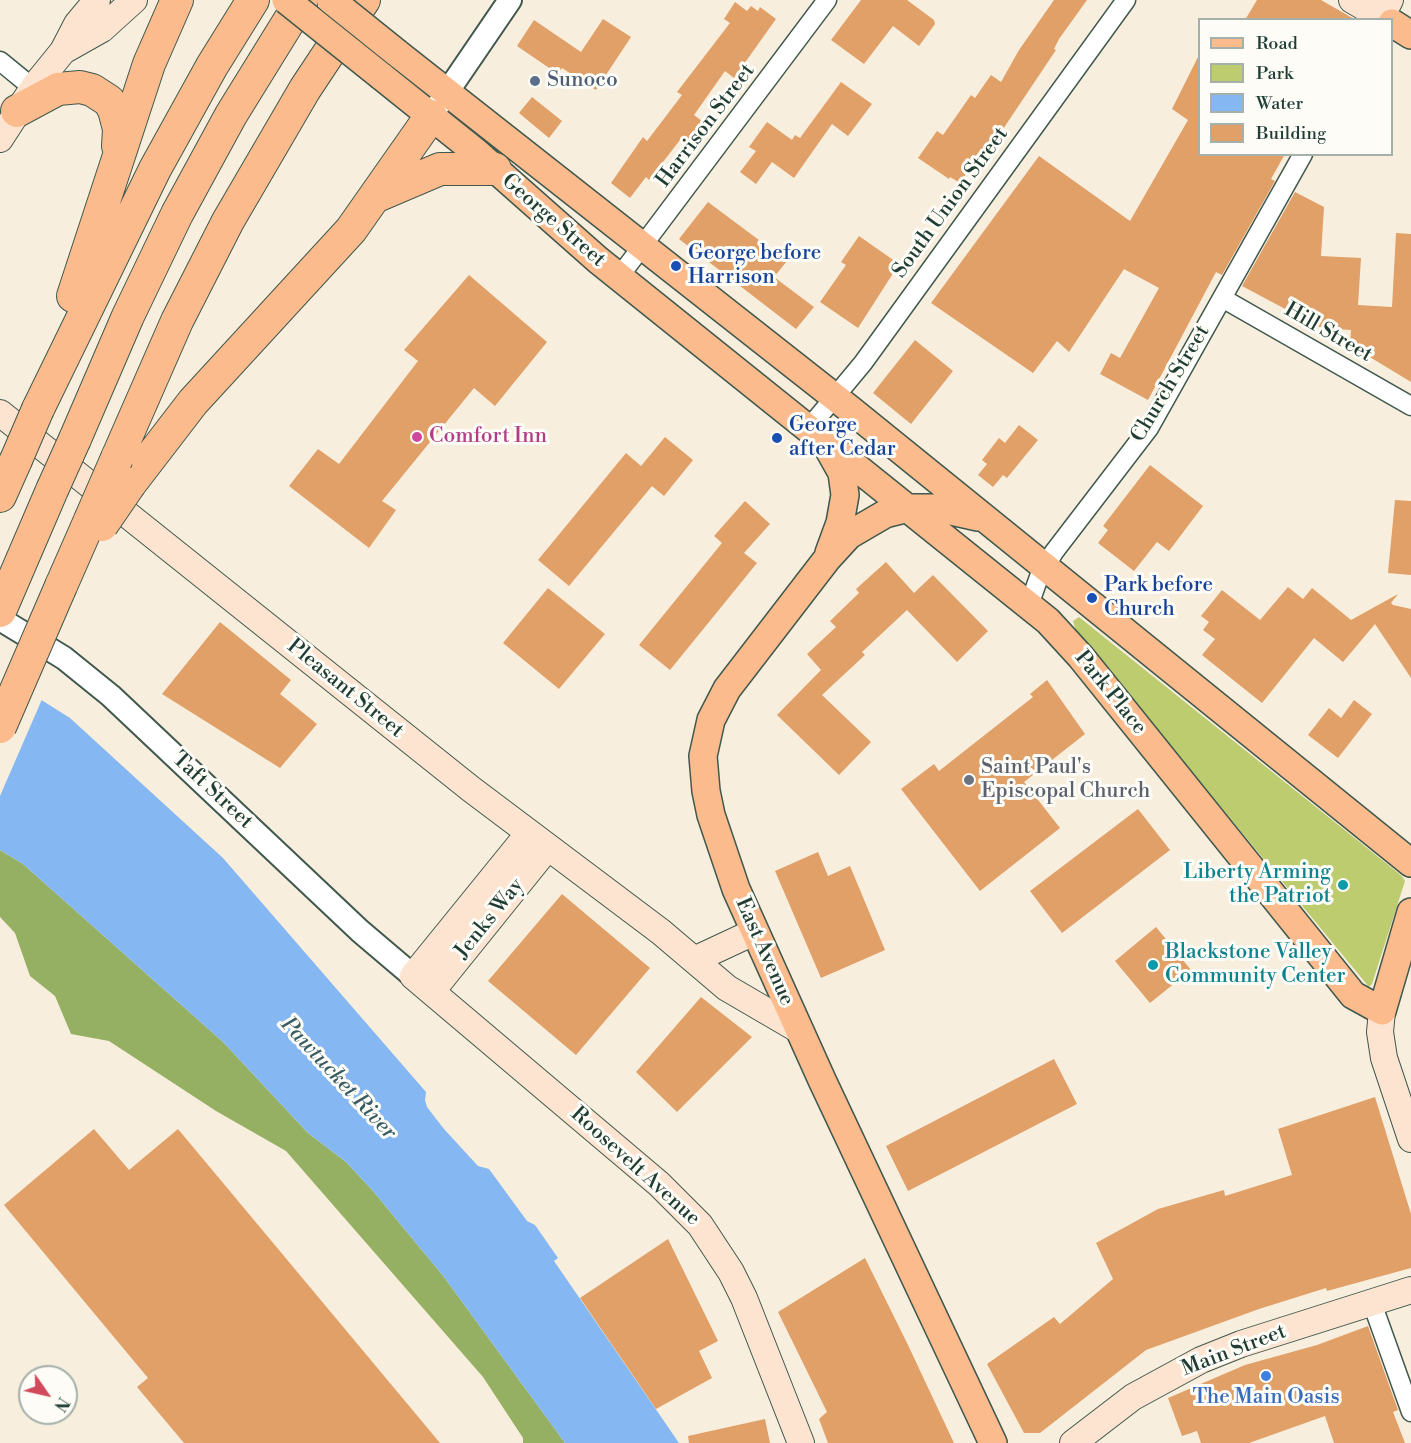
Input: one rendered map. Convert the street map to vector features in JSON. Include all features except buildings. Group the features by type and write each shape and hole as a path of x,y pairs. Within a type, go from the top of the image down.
{"highway":[{"path":"38,409 148,64 177,0"},
{"path":"0,496 38,409 144,189 212,66 253,0"},
{"path":"0,611 132,307 177,214 236,107 302,0"},
{"path":"0,727 61,586 123,471 177,321 233,213 305,89 364,0"},
{"path":"25,99 69,87 80,87 101,94 109,101 118,119 116,159"},
{"path":"123,471 183,413 320,266 378,195 439,104"},
{"path":"378,195 440,169 495,170"}],"main road":[{"path":"0,138 25,99 63,51 77,24 97,0"},
{"path":"63,51 102,29 134,0"},
{"name":"George Street","path":"286,0 381,76 439,104 644,245 843,404"},
{"name":"George Street","path":"331,0 398,53 495,170 619,277 815,434"},
{"path":"1352,0 1385,16"},
{"path":"1393,22 1411,35"},
{"path":"843,404 1411,863"},
{"name":"Pleasant Street","path":"0,413 539,840 661,932 718,981 763,1011 799,1030"},
{"path":"815,434 842,473 845,495 840,523 827,559"},
{"name":"Park Place","path":"815,434 1048,621 1076,651 1353,995 1382,1011"},
{"name":"East Avenue","path":"987,520 946,509 909,508 885,514 860,528 827,559 727,688 711,720 706,738 703,772 711,815 736,889 754,932 993,1443"},
{"name":"Jenks Way","path":"423,984 539,840"},
{"path":"1411,912 1382,1011 1380,1032 1384,1058 1411,1139"},
{"path":"694,960 754,932"},
{"name":"Roosevelt Avenue","path":"423,984 658,1184 700,1226 731,1272 744,1298 801,1443"},
{"name":"Main Street","path":"1072,1443 1149,1387 1201,1360 1241,1344 1411,1290"}],"street":[{"path":"439,104 510,0"},
{"name":"Harrison Street","path":"619,277 827,0"},
{"name":"South Union Street","path":"815,434 843,404 1126,0"},
{"path":"0,61 25,99"},
{"name":"Church Street","path":"1029,605 1044,566 1149,428 1302,156"},
{"name":"Hill Street","path":"1222,298 1411,406"},
{"name":"Taft Street","path":"0,619 64,658 111,696 339,911 423,984"},
{"path":"1372,1303 1411,1412"}],"green space":[{"path":"1079,617 1402,876 1405,881 1372,984 1369,987 1076,631 1073,621"},
{"path":"0,850 23,864 223,1042 308,1133 346,1162 444,1277 565,1443 523,1443 523,1438 483,1377 286,1151 216,1111 109,1041 71,1034 55,996 30,976 15,933 0,917"}],"water":[{"name":"Pawtucket River","path":"0,674 70,718 223,858 426,1092 427,1107 444,1129 478,1166 489,1169 527,1221 535,1225 558,1258 554,1261 679,1443 565,1443 444,1277 346,1162 308,1133 223,1042 23,864 0,850"}],"pier":[{"path":"0,671 43,697 0,796"}],"place":[{"name":"Sunoco","path":"535,81"},
{"name":"George before Harrison","path":"676,266"},
{"name":"Comfort Inn","path":"417,437"},
{"name":"George after Cedar","path":"777,438"},
{"name":"Park before Church","path":"1092,598"},
{"name":"Saint Paul's Episcopal Church","path":"969,780"},
{"name":"Liberty Arming the Patriot","path":"1343,885"},
{"name":"Blackstone Valley Community Center","path":"1153,965"},
{"name":"The Main Oasis","path":"1266,1376"}]}
